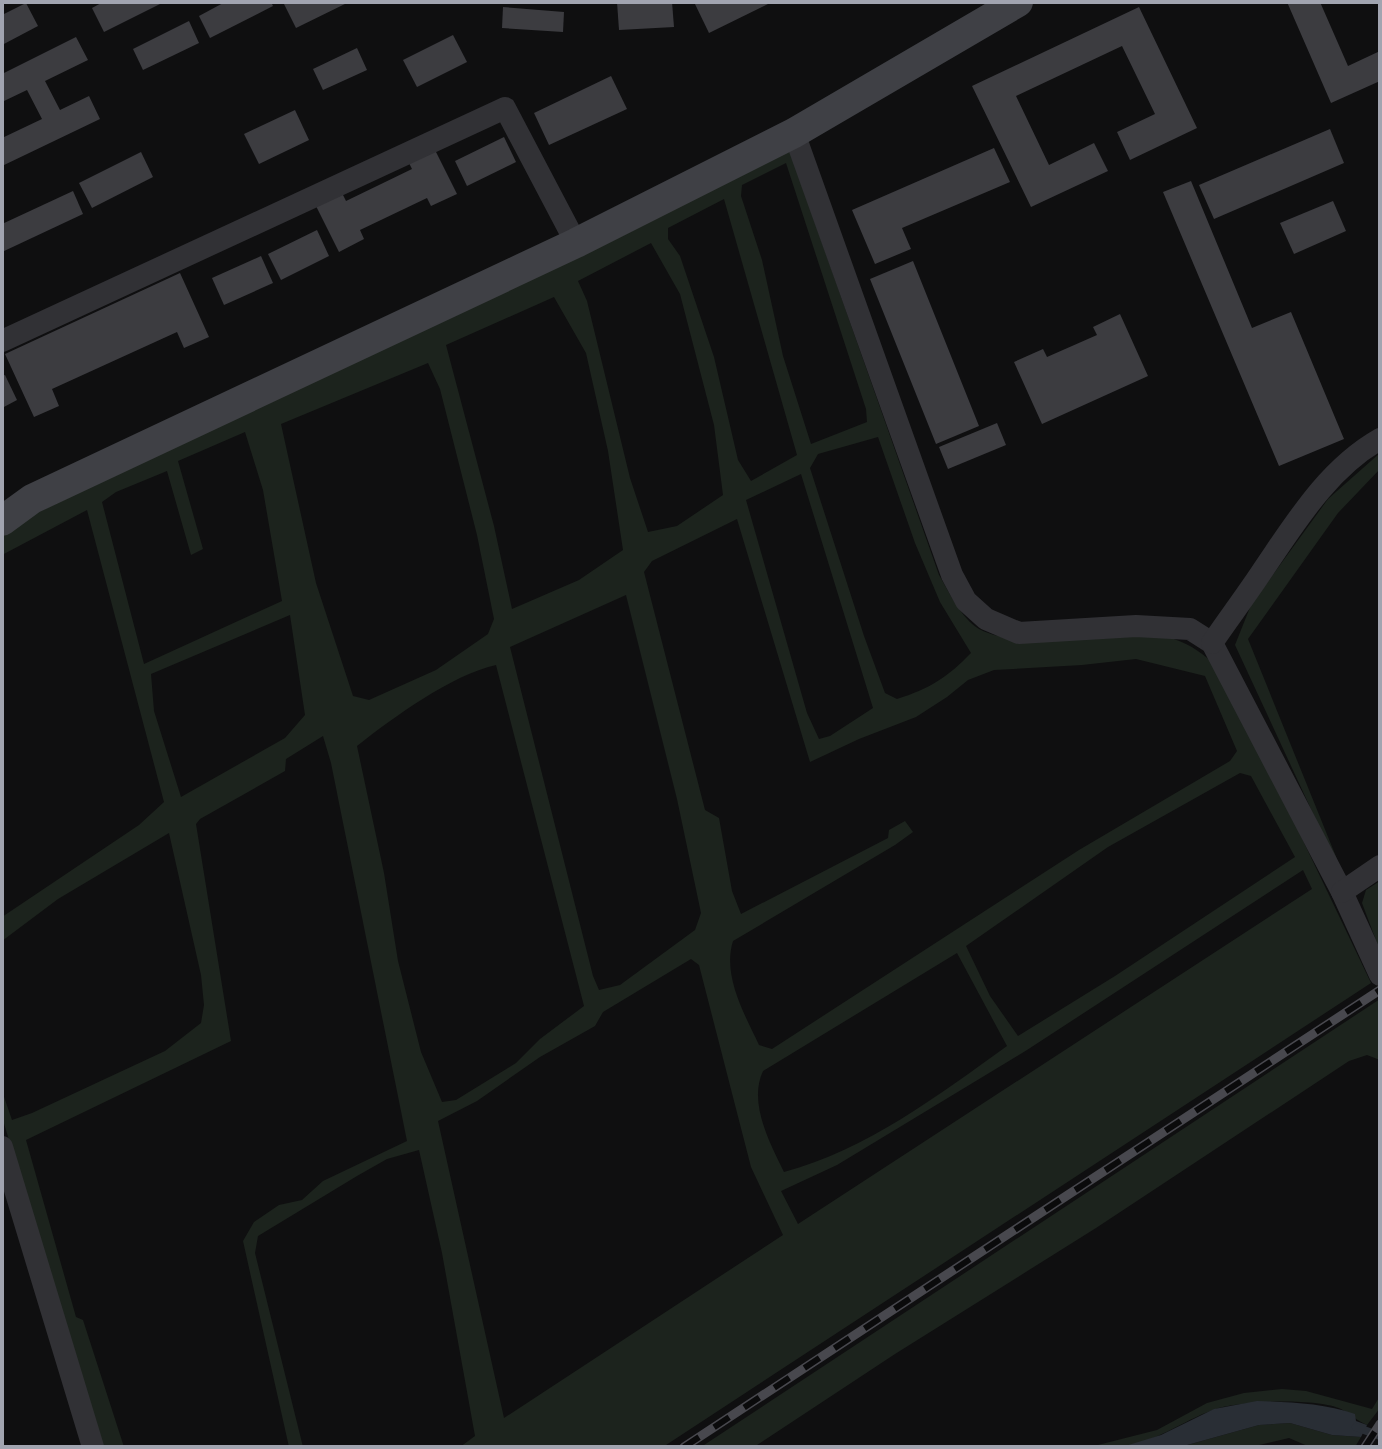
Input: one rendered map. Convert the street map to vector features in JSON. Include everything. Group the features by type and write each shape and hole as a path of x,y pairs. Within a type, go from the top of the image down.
{"street":[{"path":"2,521 32,499 576,243 794,133 1012,3"},
{"path":"2,341 505,108 576,243"},
{"path":"794,133 952,575 966,601 986,619 1019,633 1136,626 1190,629 1212,643 1342,892 1380,975"},
{"path":"1212,643 1304,508 1326,483 1380,439"},
{"path":"1342,892 1380,866"},
{"path":"2,1147 93,1447"}],"shaded area":[{"path":"788,146 939,575 961,612 979,629 1000,636 1040,640 1149,635 1186,644 1211,662 1224,675 1371,983 663,1447 460,1447 475,1436 442,1253 419,1150 387,1159 258,1236 255,1253 303,1447 289,1447 243,1241 254,1222 279,1205 302,1200 323,1181 407,1141 323,736 286,759 285,771 196,824 231,1041 26,1140 76,1317 83,1320 124,1447 103,1447 2,1117 2,1091 12,1120 165,1051 201,1023 204,1005 201,975 169,833 58,899 2,941 2,917 139,825 164,802 87,510 2,555 2,530","holes":["786,163 866,409 867,422 811,444 783,356 762,260 741,196 742,185","724,199 797,455 751,481 738,460 714,357 680,256 668,239 668,228","651,243 680,294 714,425 723,495 677,526 648,532 630,478 587,301 578,281","554,297 586,353 608,451 623,550 579,580 512,609 494,526 446,345","428,363 440,389 477,535 494,619 488,634 436,670 369,700 353,696 316,583 281,424","245,432 263,490 282,601 144,664 102,502 116,492 167,471 191,555 203,549 178,461","878,437 915,543 940,602 971,653 937,681 897,699 885,693 810,468 818,454","801,474 873,708 830,736 819,739 807,713 746,500","737,519 810,762 916,717 968,680 994,670 1136,659 1205,676 1237,751 1230,761 1079,850 772,1049 759,1045 737,995 730,968 733,941 913,832 905,821 889,830 888,838 741,914 732,891 719,818 705,810 644,572 652,561","626,595 677,799 701,913 695,930 620,985 599,990 510,647","290,615 305,715 285,738 181,797 154,711 151,674","496,665 584,1006 540,1039 516,1063 456,1100 442,1102 421,1052 398,961 384,873 357,746 442,687","1240,773 1251,776 1295,857 1018,1036 990,996 966,946 1108,847","1303,870 1312,889 798,1224 781,1191 837,1165 1027,1050","957,953 1007,1046 928,1102 873,1135 844,1150 784,1172 763,1123 758,1096 763,1071","691,959 699,965 751,1167 783,1235 504,1418 438,1121 477,1101 540,1057 595,1026 603,1012"]},
{"path":"1380,453 1380,469 1338,513 1248,639 1341,869 1235,645 1251,605 1328,499"},
{"path":"1380,881 1380,951 1362,903 1366,890"},
{"path":"1380,999 1380,1060 1367,1055 1349,1061 1096,1228 754,1447 701,1447"},
{"path":"1282,1389 1306,1391 1372,1409 1380,1396 1380,1408 1367,1425 1330,1405 1297,1402 1240,1404 1213,1410 1133,1445 1090,1447 1157,1430 1207,1403 1244,1393"},
{"path":"1257,1401 1331,1407 1355,1414 1356,1421 1367,1425 1361,1437 1332,1435 1290,1423 1259,1425 1180,1447 1122,1447 1161,1435 1214,1409"},
{"path":"1290,1423 1332,1435 1361,1437 1355,1447 1310,1447 1289,1438 1251,1447 1180,1447 1259,1425"}],"building":[{"path":"103,2 164,2 104,32 92,8"},
{"path":"225,2 271,2 273,6 210,38 199,16"},
{"path":"283,2 349,2 296,28"},
{"path":"617,2 672,2 674,27 619,30"},
{"path":"694,2 772,2 709,33"},
{"path":"1287,2 1320,2 1348,66 1380,51 1380,81 1331,103"},
{"path":"26,3 38,26 2,45 2,15"},
{"path":"503,7 564,12 563,32 502,28"},
{"path":"1139,7 1197,128 1130,160 1117,132 1155,114 1122,46 1016,96 1049,165 1094,143 1108,171 1031,207 972,86"},
{"path":"189,21 199,43 143,70 133,49"},
{"path":"453,35 467,62 417,87 403,60"},
{"path":"76,37 88,60 45,81 60,110 89,96 100,119 2,166 2,138 42,119 27,90 4,101 2,74"},
{"path":"357,48 367,70 323,90 313,69"},
{"path":"611,76 627,109 549,145 534,113"},
{"path":"295,110 309,140 259,164 244,134"},
{"path":"1330,129 1344,163 1214,219 1199,185"},
{"path":"504,137 516,162 467,186 455,161"},
{"path":"434,148 457,194 431,206 427,198 360,230 364,239 339,252 316,206 342,193 346,201 412,169 408,161"},
{"path":"994,148 1010,182 902,228 911,249 875,264 852,210"},
{"path":"141,152 153,177 92,208 79,183"},
{"path":"1191,181 1252,328 1291,312 1344,439 1279,466 1163,192"},
{"path":"73,191 83,214 2,252 2,224"},
{"path":"1333,201 1346,231 1294,254 1280,223"},
{"path":"317,230 329,256 281,280 268,254"},
{"path":"261,256 273,283 224,305 212,278"},
{"path":"913,261 979,426 936,444 870,279"},
{"path":"180,273 209,337 184,348 177,332 52,389 59,406 34,417 5,354"},
{"path":"1120,314 1148,376 1042,424 1014,362 1043,349 1047,357 1097,335 1093,327"},
{"path":"5,375 17,400 2,408 2,376"},
{"path":"997,423 1006,445 948,469 939,447"}],"waterway":[{"path":"1356,1427 1380,1436"}],"railway":[{"path":"684,1447 1380,990"},
{"path":"1365,1447 1380,1424"}]}
